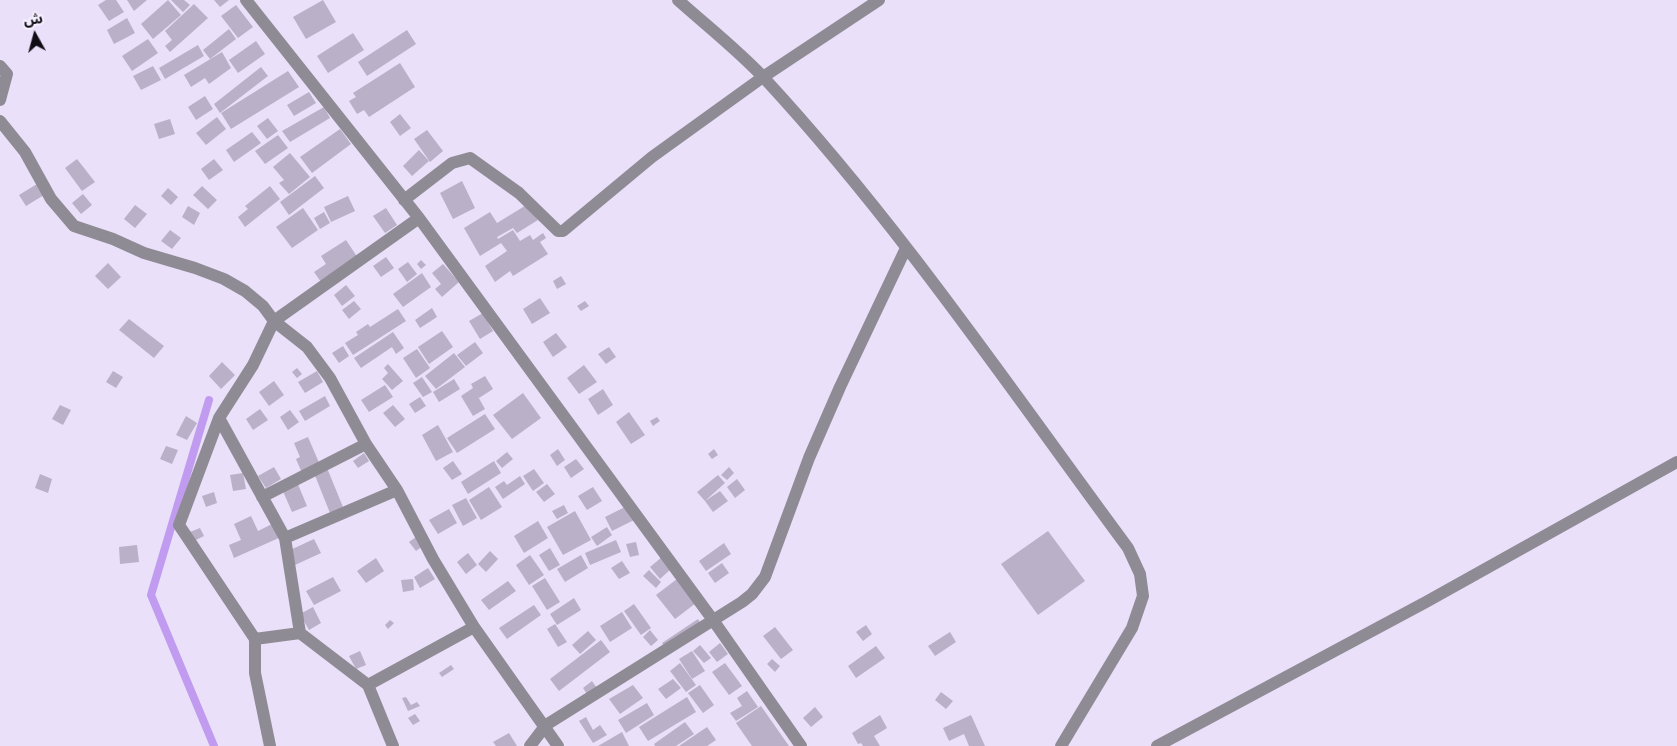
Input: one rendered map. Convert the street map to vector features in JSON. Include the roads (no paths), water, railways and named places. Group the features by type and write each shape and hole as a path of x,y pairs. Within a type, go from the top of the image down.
{"street":[{"path":"246,0 419,218 713,620 801,746"},
{"path":"678,0 764,77 842,167 906,248 1128,548 1140,574 1143,596 1132,628 1061,746"},
{"path":"404,200 452,163 470,158 519,193 558,231 563,232 652,157 764,77 879,0"},
{"path":"0,66 8,74 0,100"},
{"path":"0,121 34,166 51,199 74,226 113,239 144,253 224,279 245,291 263,306 274,321 307,347 330,378 366,444 397,490 433,559 474,627 546,726 558,746"},
{"path":"270,746 256,682 255,639 179,525 219,418 253,365 274,321 419,218"},
{"path":"530,746 546,726 752,594 765,578 809,458 906,248"},
{"path":"219,418 285,538 300,633 368,685 393,746"},
{"path":"262,497 366,444"},
{"path":"1157,746 1426,602 1677,462"},
{"path":"285,538 397,490"},
{"path":"368,685 474,627"},
{"path":"255,639 300,633"}],"waterway":[{"path":"209,400 151,595 214,746"}]}
